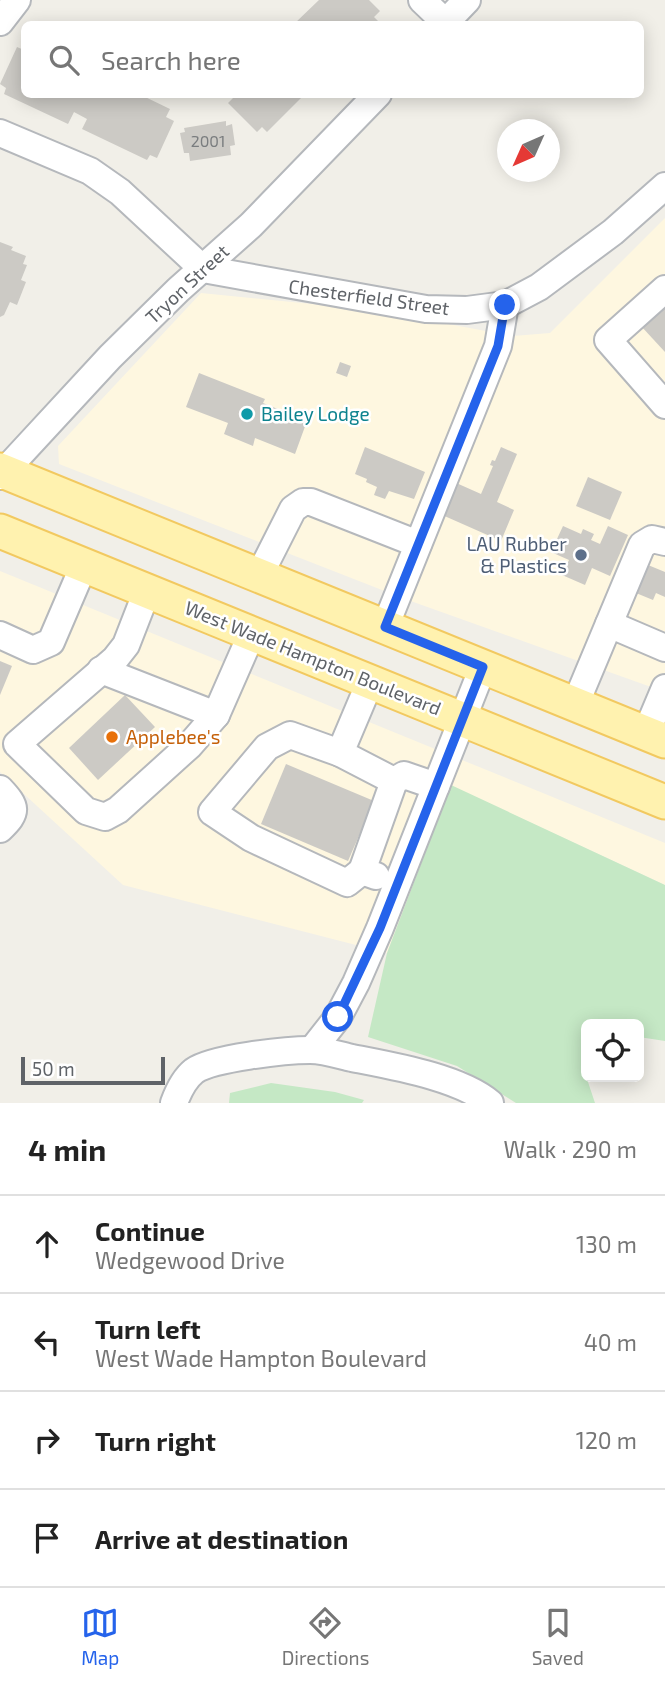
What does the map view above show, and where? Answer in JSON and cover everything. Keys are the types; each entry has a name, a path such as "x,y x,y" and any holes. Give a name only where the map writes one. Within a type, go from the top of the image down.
{"main road":[{"path":"1,473 655,737"},
{"name":"West Wade Hampton Boulevard","path":"0,531 665,802"}],"street":[{"path":"0,22 17,0"},
{"path":"422,0 442,21"},
{"path":"448,21 467,0"},
{"name":"Tryon Street","path":"1,473 110,357 178,290 261,216 374,98"},
{"path":"0,133 90,171 120,192 203,269"},
{"name":"Chesterfield Street","path":"203,269 426,309 467,310 505,305 539,287 613,232 665,186"},
{"path":"665,289 608,340 665,405"},
{"path":"385,627 498,346 505,305"},
{"path":"259,576 293,509 303,502 311,502 418,544"},
{"path":"575,705 642,545 652,539 665,542"},
{"path":"0,635 33,650 51,642 84,565"},
{"path":"147,591 125,645 115,659 8,752 86,811 105,817 118,810 190,745 216,715 253,633"},
{"path":"609,624 665,648"},
{"path":"312,1050 338,1017 350,994 483,667"},
{"path":"101,670 216,715"},
{"path":"340,753 370,682"},
{"path":"655,737 665,688"},
{"path":"394,782 340,753 290,735 267,747 212,812 251,838 347,883 362,871 394,782 404,775 436,786"},
{"path":"0,789 12,803 14,811 0,830"},
{"path":"362,871 397,884"},
{"path":"174,1103 180,1088 194,1071 213,1063 312,1050 397,1067 436,1078 490,1103"}],"shaded area":[{"path":"665,218 665,692 405,599 59,464 58,446 201,293 373,310 513,336 550,333"},
{"path":"0,571 665,843 665,885 451,786 387,953 123,885 0,772"}],"green space":[{"path":"451,785 665,885 665,1041 644,1038 644,1019 581,1019 581,1082 588,1082 595,1103 516,1103 457,1066 368,1037 387,953"},
{"path":"271,1083 335,1092 364,1100 362,1103 229,1103 230,1093"}],"building":[{"path":"319,0 369,0 380,11 374,17 378,21 297,21"},
{"path":"17,47 21,49 21,98 147,98 170,109 166,117 174,121 157,158 150,155 147,160 82,129 87,119 74,112 68,124 4,94 6,88 0,84"},
{"path":"233,98 301,98 267,132 262,127 257,132 228,103"},
{"path":"226,121 226,126 232,124 235,145 230,146 231,155 190,161 189,153 184,153 180,133 185,132 184,128"},
{"path":"0,242 26,256 23,264 27,265 21,280 26,282 17,305 10,302 4,315 0,317"},
{"path":"665,304 665,352 641,326"},
{"path":"340,362 351,366 347,377 336,373"},
{"name":"Bailey Lodge","path":"199,373 265,399 263,403 307,421 295,454 255,438 253,446 224,434 228,423 186,407"},
{"path":"365,447 425,472 414,499 389,491 385,499 374,495 377,487 355,474"},
{"path":"501,447 517,454 497,502 514,510 501,541 440,514 454,482 481,494 493,466 490,465 492,460 495,461"},
{"path":"588,477 622,492 610,520 576,506"},
{"path":"563,526 581,534 583,529 594,534 591,540 600,544 608,526 628,535 610,576 592,568 585,585 562,575 569,560 551,552"},
{"path":"648,565 665,572 665,597 656,593 653,600 636,593"},
{"path":"0,661 12,666 0,695"},
{"name":"Applebee's","path":"125,695 155,727 98,780 69,748"},
{"path":"286,764 374,801 348,861 261,824"}],"place":[{"name":"Bailey Lodge","path":"247,414"},
{"name":"LAU Rubber & Plastics","path":"581,555"},
{"name":"Applebee's","path":"112,737"}],"route":[{"path":"338,1017 380,928 483,667 385,627 498,346 505,305"}]}
